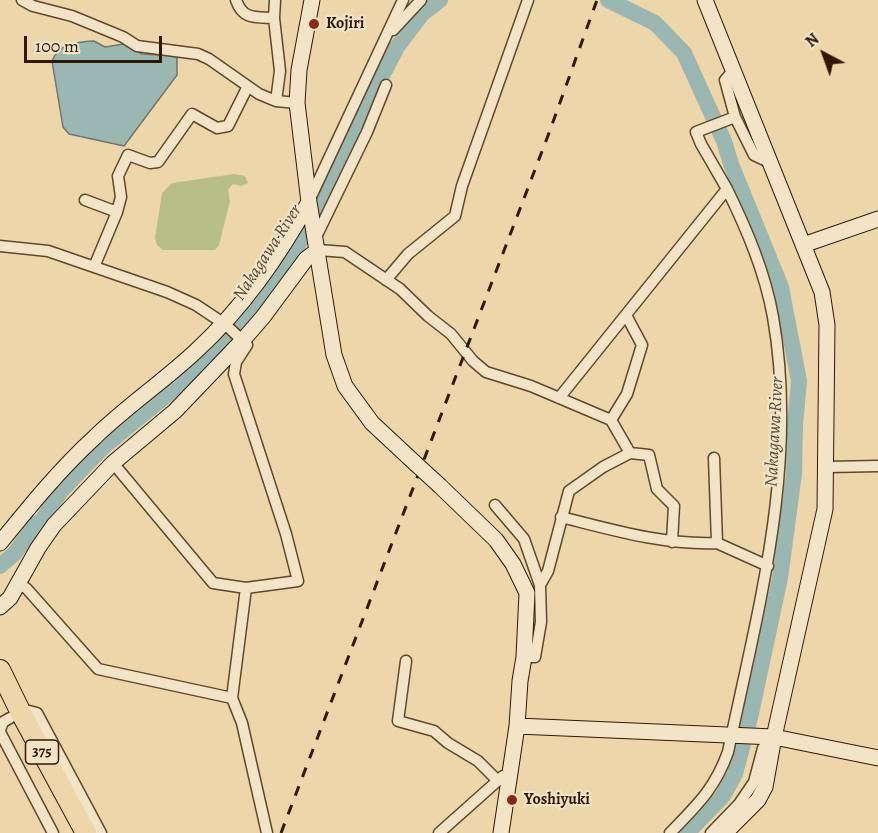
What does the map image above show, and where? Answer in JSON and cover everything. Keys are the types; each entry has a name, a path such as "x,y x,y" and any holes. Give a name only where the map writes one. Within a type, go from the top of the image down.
{"highway":[{"name":"375","path":"0,670 8,723 86,833"},
{"name":"375","path":"0,698 8,723 73,833"}],"street":[{"path":"21,0 33,6 72,16 137,46 198,54 209,59 247,88 276,101 297,103"},
{"path":"236,0 239,10 245,15 274,18"},
{"path":"275,0 274,18 280,71 276,101"},
{"path":"312,0 299,70 297,103 309,202 334,355 345,386 372,423 496,540 513,564 527,593 518,726 501,833"},
{"path":"0,543 62,470 96,436 225,325 245,300 284,246 309,202 403,0"},
{"path":"390,30 393,30 421,0"},
{"path":"386,280 408,254 455,216 462,186 528,0"},
{"path":"705,0 822,292 827,325 825,509 754,782 739,804 711,833"},
{"path":"733,71 725,80 732,117 754,155 771,163"},
{"path":"0,607 10,598 38,548 54,525 113,463 175,411 263,317 306,259 317,244 386,85"},
{"path":"94,267 117,212 121,197 118,176 128,155 150,163 158,162 192,114 217,128 228,126 247,88"},
{"path":"670,833 708,793 717,780 728,752 768,566 779,487 782,390 773,315 746,229 727,189 700,144 696,132 732,117"},
{"path":"559,398 727,189"},
{"path":"85,200 117,212"},
{"path":"803,245 878,219"},
{"path":"317,244 345,252 400,289 451,334 473,361 486,372 531,386 611,420 630,453"},
{"path":"0,246 48,251 167,292 196,305 241,338 246,345 236,362 234,374 286,534 298,581 246,588 213,583 113,463"},
{"path":"611,420 627,394 642,345 626,315"},
{"path":"540,585 548,571 569,491 603,467 630,453 649,455 657,489 674,506 672,542"},
{"path":"714,458 717,543"},
{"path":"827,466 878,466"},
{"path":"495,505 524,539 540,585 541,622 535,657 524,657"},
{"path":"561,517 630,535 672,542 717,543 768,566"},
{"path":"19,583 27,589 98,669 232,698"},
{"path":"246,588 232,698 242,723 267,833"},
{"path":"406,661 398,721 434,731 448,743 478,761 498,781"},
{"path":"53,833 8,723 29,711 37,713 101,833"},
{"path":"518,726 766,737 878,758"},
{"path":"725,833 758,800 765,787 766,737"},
{"path":"439,833 510,771"}],"green space":[{"path":"234,174 245,176 248,183 241,186 233,184 228,190 230,201 219,245 215,250 163,250 157,245 155,238 162,193 172,183"}],"water":[{"path":"94,41 105,47 124,44 142,54 177,56 177,75 124,146 69,134 63,127 52,61 59,50 64,47"}],"waterway":[{"name":"Nakagawa River","path":"0,566 14,554 37,523 41,522 61,491 102,448 208,361 249,319 280,276 324,200 373,93 397,47 422,14 440,0"},
{"name":"Nakagawa River","path":"608,0 655,23 684,53 724,141 731,164 781,287 799,381 794,474 780,578 750,718 735,774 723,796 687,833"}],"railway":[{"path":"281,833 549,133 597,0"}],"place":[{"name":"Kojiri","path":"314,24"},
{"name":"Yoshiyuki","path":"512,800"}]}
